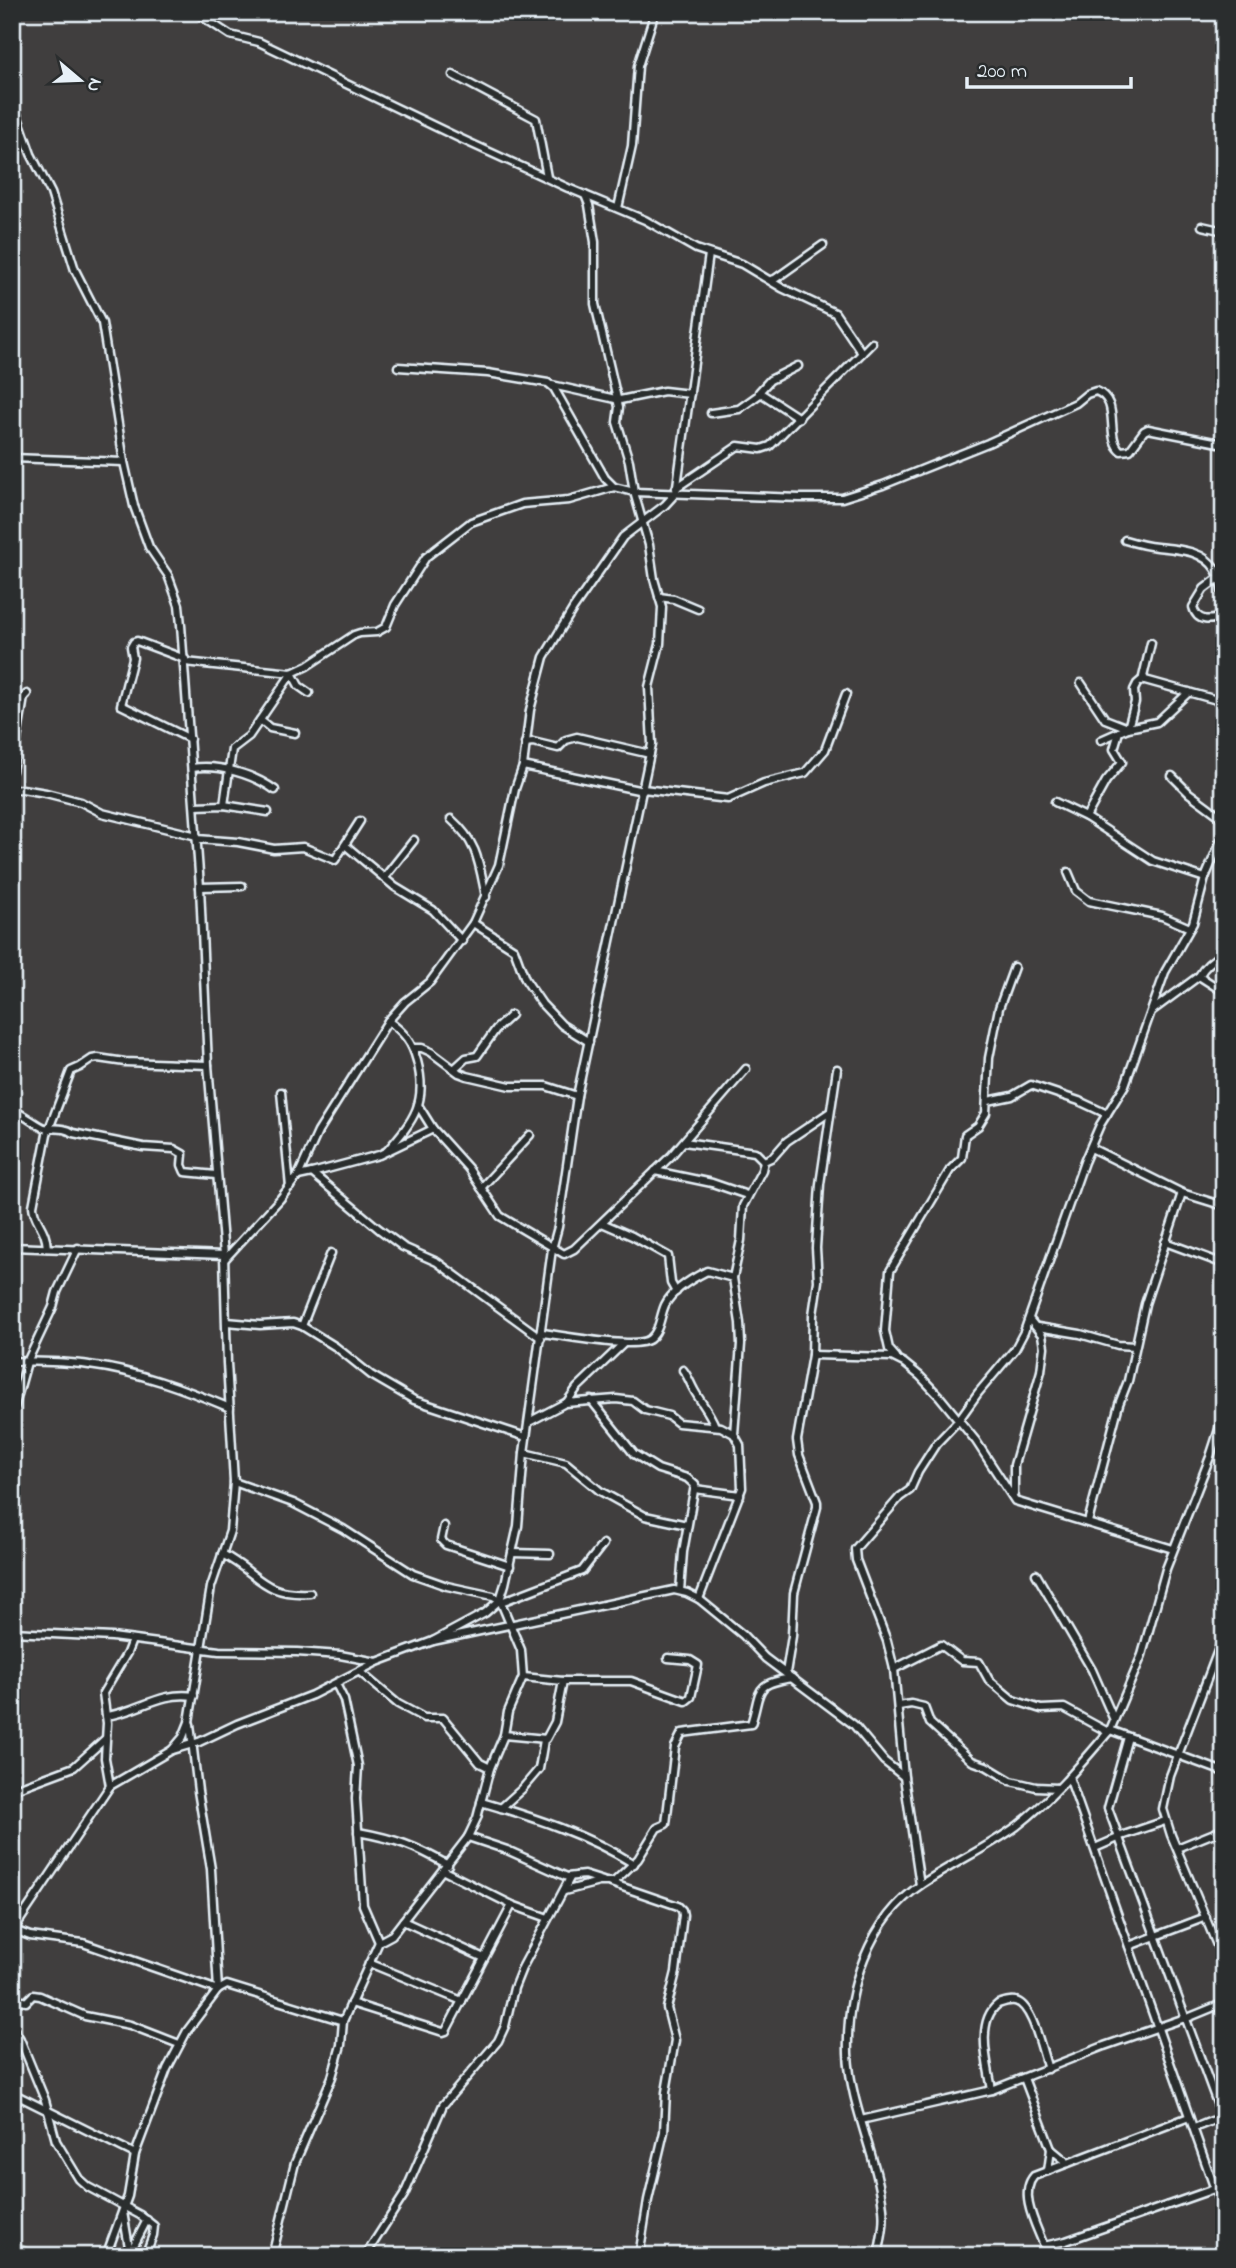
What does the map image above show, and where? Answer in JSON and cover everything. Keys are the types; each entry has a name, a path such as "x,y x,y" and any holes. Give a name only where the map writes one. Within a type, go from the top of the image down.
{"street":[{"path":"195,12 230,35 259,42 351,88 618,208 709,254 742,264 782,288 835,313 862,353"},
{"path":"618,208 632,146 638,66 655,12"},
{"path":"453,75 536,119 547,177"},
{"path":"12,100 31,154 51,193 75,270 102,323 124,462 134,506 149,547 168,576 179,605 185,661 200,887 208,1065 224,1258 234,1482 230,1531 211,1587 189,1722 183,1737 172,1750"},
{"path":"272,2256 295,2163 332,2077 341,2045 343,2021 379,1942 392,1935 468,1837 490,1768 504,1735 508,1712 523,1676 521,1650 500,1601 518,1526 524,1453 552,1249 558,1227 578,1096 650,754 652,731 649,687 660,644 662,618 649,545 617,422 618,407 595,304 595,242 585,195"},
{"path":"1202,226 1224,231"},
{"path":"771,280 822,245"},
{"path":"676,490 709,254"},
{"path":"224,1258 290,1187 298,1176 318,1132 388,1021 405,1002 430,982 473,923 499,865 515,789 523,766 530,709 544,657 623,537 665,505 676,490 738,446 766,448 872,343"},
{"path":"710,413 739,409 760,394 760,390 770,380 798,366"},
{"path":"398,367 488,373 624,400 670,391 690,394"},
{"path":"552,385 598,469 614,486 634,492 676,490 842,498 883,485 988,443 1076,403 1092,391 1100,392 1106,397 1112,410 1116,445 1121,451 1130,450 1148,429 1224,444"},
{"path":"760,394 799,418"},
{"path":"12,458 124,462"},
{"path":"224,805 232,749 249,736 292,673 354,635 377,632 386,627 395,605 426,557 471,522 522,504 569,500 614,486"},
{"path":"1125,540 1193,552 1213,565 1222,576 1224,601"},
{"path":"1222,576 1199,596 1193,611 1205,620 1224,616"},
{"path":"659,597 674,599 698,609"},
{"path":"190,739 121,705 133,658 131,647 134,642 185,661 292,673"},
{"path":"1128,728 1135,702 1134,690 1144,678 1144,664 1151,643"},
{"path":"292,673 299,686 309,692"},
{"path":"1144,678 1224,702"},
{"path":"1081,683 1105,719 1128,728"},
{"path":"1101,740 1128,728 1157,722 1189,692"},
{"path":"12,771 24,697 27,694"},
{"path":"523,766 643,790 728,799 764,783 805,774 825,750 846,694"},
{"path":"260,720 270,728 295,733"},
{"path":"1086,817 1106,781 1122,762 1114,749 1119,732"},
{"path":"525,743 533,742 558,748 571,738 578,737 650,754"},
{"path":"192,768 205,766 229,771 247,776 275,790"},
{"path":"1172,776 1189,793 1224,819"},
{"path":"12,790 46,793 81,802 102,813 197,837 274,849 303,847 331,860 338,857 360,821"},
{"path":"1055,803 1086,817 1153,861 1205,878"},
{"path":"195,806 224,805 268,812"},
{"path":"451,819 470,838 475,848 486,897"},
{"path":"920,1885 904,1777 894,1669 854,1553 884,1514 910,1490 936,1444 958,1421 1015,1349 1030,1320 1058,1234 1091,1148 1107,1114 1122,1092 1165,972 1190,928 1205,878 1224,833"},
{"path":"384,878 414,840"},
{"path":"345,845 384,878 433,910 462,941"},
{"path":"1068,872 1076,891 1089,901 1162,916 1190,928"},
{"path":"200,887 242,886"},
{"path":"473,923 514,949 525,979 542,1004 562,1025 589,1042"},
{"path":"1151,1011 1199,976 1203,968 1224,953"},
{"path":"1014,967 999,1008 989,1058 988,1101 983,1120 965,1135 962,1158 950,1170 890,1270 885,1331 889,1349 940,1397 976,1441 1015,1501 1173,1549"},
{"path":"1199,976 1224,992"},
{"path":"455,1068 466,1058 477,1056 496,1029 512,1016"},
{"path":"387,1151 418,1105 422,1079 407,1036 388,1021"},
{"path":"413,1048 427,1049 467,1076 505,1086 540,1085 578,1096"},
{"path":"47,1248 45,1233 34,1214 33,1206 50,1128 71,1071 92,1059 208,1065"},
{"path":"418,1105 433,1129 468,1168 500,1216 564,1254 602,1223 684,1142 746,1069"},
{"path":"789,1675 794,1593 817,1507 799,1455 797,1440 812,1354 813,1315 818,1281 817,1227 837,1069"},
{"path":"988,1101 1012,1096 1031,1085 1079,1101 1107,1114"},
{"path":"281,1092 290,1187"},
{"path":"12,1110 23,1113 44,1128 64,1128 73,1133 143,1147 178,1150 183,1154 182,1165 185,1172 216,1175"},
{"path":"764,1161 773,1157 787,1141 830,1112"},
{"path":"298,1176 359,1162 433,1129"},
{"path":"481,1188 530,1135"},
{"path":"684,1142 755,1152 763,1157 764,1161 741,1212 741,1240 733,1278 741,1344 734,1434 740,1444 743,1485 699,1599"},
{"path":"1091,1148 1182,1193 1224,1206"},
{"path":"655,1171 712,1183 747,1195"},
{"path":"312,1173 335,1195 395,1241 437,1262 541,1335 624,1343 649,1340 659,1325 666,1303 676,1292 707,1271 733,1278"},
{"path":"1088,1522 1144,1304 1182,1193"},
{"path":"602,1223 667,1256 671,1283 676,1292"},
{"path":"1165,1242 1224,1264"},
{"path":"12,1247 78,1248 224,1258"},
{"path":"12,1416 27,1362 78,1248"},
{"path":"302,1325 331,1253"},
{"path":"1015,1501 1012,1489 1014,1465 1041,1371 1044,1347 1038,1327 1030,1320"},
{"path":"227,1322 302,1325 336,1347 371,1375 414,1400 526,1437"},
{"path":"1038,1327 1080,1334 1118,1345 1135,1346"},
{"path":"565,1403 624,1343"},
{"path":"812,1354 898,1360"},
{"path":"12,1361 87,1364 133,1374 230,1408"},
{"path":"683,1370 709,1411 715,1426"},
{"path":"590,1400 634,1454 658,1469 687,1478 695,1485 687,1525 680,1591"},
{"path":"529,1422 565,1403 629,1400 649,1412 669,1416 678,1423 715,1426 734,1434"},
{"path":"878,2256 883,2234 883,2209 848,2055 848,2031 855,1985 870,1943 894,1910 920,1885 1011,1830 1069,1777 1109,1731 1142,1655 1173,1549 1224,1415"},
{"path":"524,1453 566,1463 600,1491 640,1514 687,1525"},
{"path":"234,1482 293,1503 343,1529 413,1574 500,1601"},
{"path":"695,1489 740,1495"},
{"path":"444,1526 441,1540 446,1545 510,1566"},
{"path":"218,1990 83,1943 13,1931 110,1786 172,1750 336,1684 377,1662 433,1641 485,1613 500,1601 582,1571 603,1544"},
{"path":"512,1553 550,1554"},
{"path":"222,1554 271,1588 284,1593 310,1593"},
{"path":"1036,1574 1092,1670 1114,1720"},
{"path":"433,1641 680,1591 699,1599 743,1635 765,1658 854,1725 884,1761 904,1777"},
{"path":"12,1632 91,1635 202,1650 354,1656 377,1662"},
{"path":"1223,1958 1166,1821 1164,1798 1224,1635"},
{"path":"110,1786 103,1703 105,1688 132,1640"},
{"path":"894,1669 934,1647 943,1646 962,1661 979,1662 989,1680 1013,1700 1041,1709 1064,1708 1109,1731 1224,1772"},
{"path":"523,1676 564,1681 631,1681 685,1701 691,1697 698,1665 690,1660 668,1658"},
{"path":"360,1672 398,1704 424,1718 443,1718 480,1763 490,1768"},
{"path":"564,1891 607,1882 634,1864 655,1830 667,1822 675,1747 679,1736 685,1731 751,1724 757,1697 764,1686 789,1675"},
{"path":"501,1808 540,1769 544,1740 555,1722 564,1681"},
{"path":"336,1684 344,1700 358,1766 358,1832 363,1905 379,1942"},
{"path":"106,1716 127,1713 166,1696 194,1696"},
{"path":"899,1706 911,1704 923,1707 930,1723 971,1761 986,1766 1011,1781 1036,1787 1058,1788"},
{"path":"189,1722 211,1869 218,1990"},
{"path":"504,1735 544,1740"},
{"path":"1128,1737 1108,1808 1223,2118 1194,2128"},
{"path":"12,1790 74,1767 105,1739"},
{"path":"1069,1777 1224,2216"},
{"path":"481,1802 561,1828 607,1847 634,1864"},
{"path":"1095,1848 1166,1821"},
{"path":"1177,1848 1224,1829"},
{"path":"358,1832 390,1837 428,1853 446,1868 512,1905 548,1918"},
{"path":"468,1837 507,1850 570,1878 584,1875 678,1906 682,1910 676,1972 667,2008 675,2040 666,2092 664,2133 648,2200 639,2256"},
{"path":"365,2256 404,2195 443,2105 498,2041 522,1968 570,1878"},
{"path":"351,2003 443,2032 463,2001 512,1905"},
{"path":"1129,1946 1206,1917"},
{"path":"403,1922 484,1958"},
{"path":"369,1963 463,2001"},
{"path":"106,2256 123,2208 135,2154 152,2106 179,2044 218,1990 227,1985 244,1989 343,2021"},
{"path":"12,1998 26,2002 32,1996 40,1996 85,2016 130,2025 179,2044"},
{"path":"992,2090 985,2038 988,2017 999,2004 1015,2001 1023,2004 1034,2025 1048,2069"},
{"path":"861,2120 992,2090 1224,2003"},
{"path":"12,2026 20,2039 48,2111 56,2141 79,2179 154,2226 145,2256"},
{"path":"1024,2078 1051,2149 1048,2171"},
{"path":"12,2093 135,2154"},
{"path":"1045,2256 1027,2191 1034,2176 1189,2117"},
{"path":"1051,2149 1068,2163"},
{"path":"1044,2246 1224,2189"},
{"path":"123,2208 129,2254"},
{"path":"129,2254 147,2220"}],"green space":[{"path":"12,2241 44,2256 12,2256"}]}
